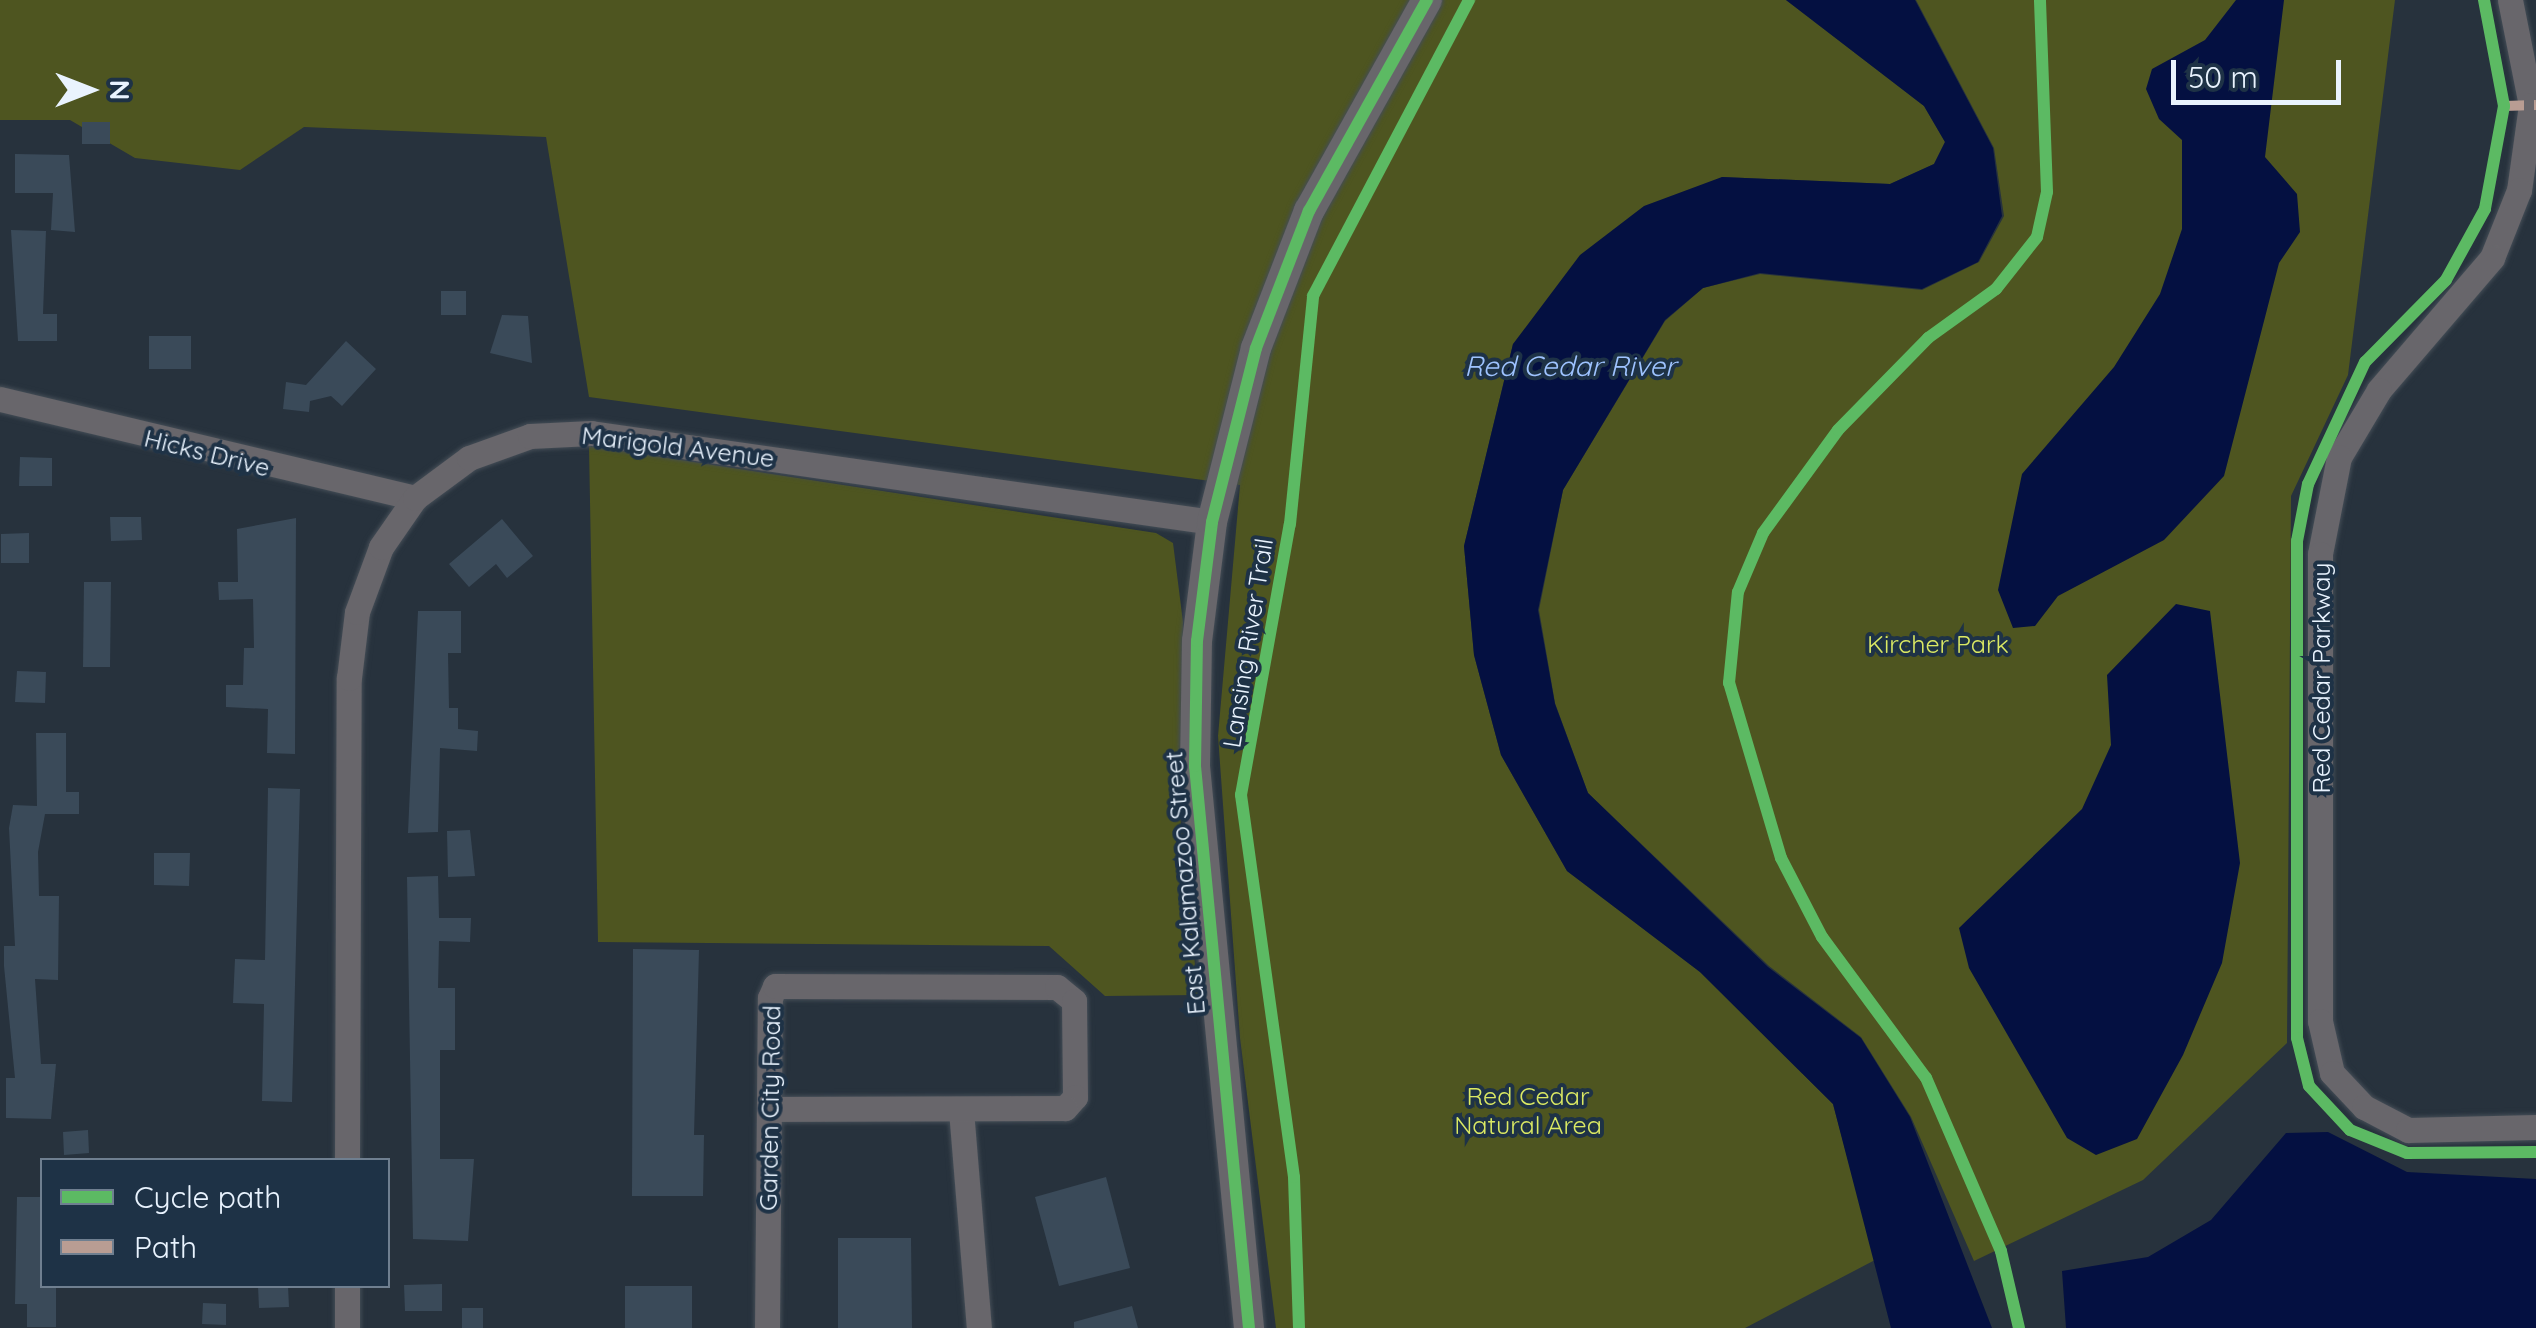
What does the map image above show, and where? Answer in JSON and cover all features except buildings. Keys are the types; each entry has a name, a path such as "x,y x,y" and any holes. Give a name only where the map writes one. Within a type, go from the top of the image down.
{"street":[{"name":"East Kalamazoo Street","path":"1249,1328 1196,766 1196,642 1212,522 1256,348 1309,211 1427,0"},
{"name":"Red Cedar Parkway","path":"2510,0 2531,105 2519,190 2492,258 2379,390 2339,457 2320,554 2320,1021 2332,1073 2364,1107 2408,1130 2536,1127"},
{"name":"Hicks Drive","path":"0,399 415,498"},
{"name":"Marigold Avenue","path":"347,1158 349,678 363,596 380,547 415,498 470,458 530,436 591,432 1212,522"},
{"name":"Garden City Road","path":"767,1328 774,986 1057,986 1074,1000 1071,1106 962,1110"},
{"path":"770,1109 962,1110 979,1328"},
{"path":"347,1288 347,1328"}],"green space":[{"name":"Red Cedar Natural Area","path":"0,0 1786,0 1924,106 1945,142 1934,164 1890,184 1722,177 1513,344 1464,546 1474,655 1501,755 1567,871 1700,972 1833,1104 1875,1260 1745,1328 1276,1328 1240,1038 1218,736 1240,485 589,397 546,137 304,127 240,170 135,158 70,120 0,120"},
{"name":"Kircher Park","path":"1916,0 2395,0 2348,375 2291,496 2287,1043 2143,1180 1974,1261 1911,1117 1861,1037 1769,966 1588,793 1555,703 1539,610 1563,490 1665,321 1703,288 1760,274 1922,290 1979,262 2004,216 1994,148"},
{"path":"589,446 1156,533 1173,543 1183,622 1180,815 1198,995 1105,996 1049,946 598,942"}],"water":[{"name":"Red Cedar River","path":"1786,0 1915,0 1993,148 2002,216 1978,262 1922,289 1760,273 1703,288 1665,320 1563,490 1538,610 1555,704 1588,793 1768,967 1861,1038 1910,1117 1992,1328 1891,1328 1833,1104 1700,972 1567,871 1501,755 1474,655 1464,546 1513,344 1580,255 1644,206 1722,177 1890,184 1934,164 1945,142 1924,106"},
{"path":"2236,0 2284,0 2265,157 2297,194 2300,232 2279,263 2224,476 2164,540 2058,596 2035,626 2013,628 1998,590 2022,474 2114,367 2160,294 2182,229 2182,140 2159,119 2146,89 2152,69 2205,40"},
{"path":"2176,604 2210,611 2240,863 2222,963 2183,1055 2137,1139 2096,1155 2067,1138 1969,968 1959,928 2082,809 2111,745 2107,675"},
{"path":"2328,1132 2407,1172 2536,1179 2536,1328 2066,1328 2062,1271 2148,1257 2211,1220 2286,1133"}],"marked path":[{"path":"2504,106 2536,105"}],"cycle path":[{"path":"1249,1328 1195,766 1197,641 1212,522 1256,348 1309,211 1427,0"},
{"name":"Lansing River Trail","path":"1299,1328 1294,1177 1241,795 1290,524 1313,296 1469,0"},
{"path":"2019,1328 2001,1251 1926,1078 1822,937 1781,858 1729,683 1738,592 1763,533 1838,430 1928,338 1996,289 2037,237 2047,192 2040,0"},
{"path":"2484,0 2504,106 2485,209 2446,280 2365,362 2308,484 2297,541 2297,1038 2309,1086 2350,1130 2407,1153 2536,1152"}]}
